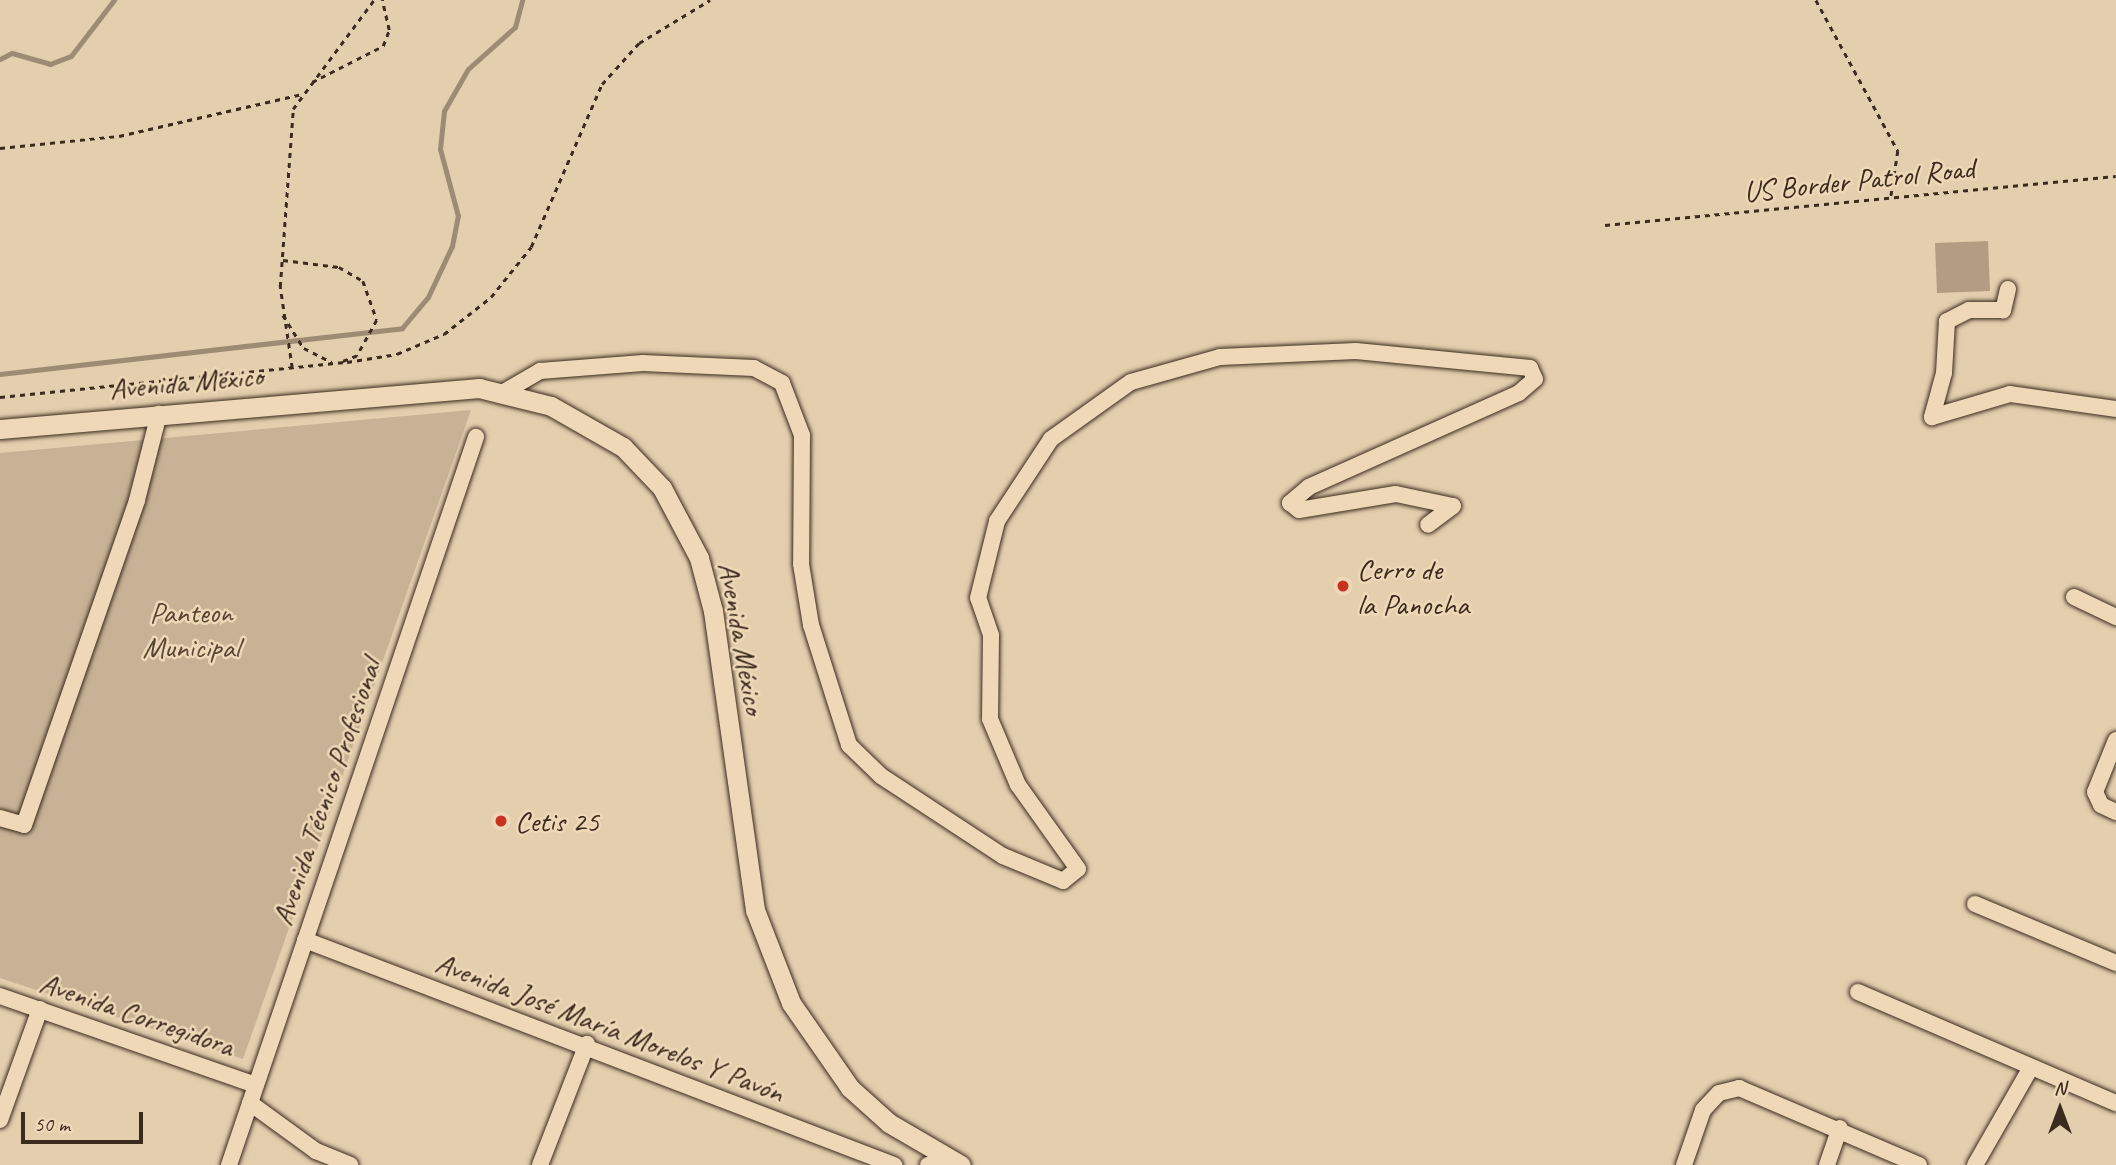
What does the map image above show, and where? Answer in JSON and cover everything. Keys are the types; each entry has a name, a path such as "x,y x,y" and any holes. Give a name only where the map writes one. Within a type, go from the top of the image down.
{"main road":[{"name":"Avenida México","path":"0,429 445,388 504,392 574,416 623,447 680,516 713,611 747,862 771,956 818,1048 850,1088 889,1123 956,1163"}],"street":[{"path":"2008,289 2003,310 1969,310 1947,321 1944,373 1931,417 2010,394 2116,409"},
{"path":"504,392 540,371 643,363 754,368 782,383 802,435 802,564 811,625 849,745 881,776 1003,856 1063,881 1079,869 1018,785 990,719 990,635 978,598 996,522 1051,439 1130,382 1220,358 1356,351 1530,368 1535,379 1519,393 1309,487 1290,503 1299,510 1396,494 1453,506 1428,525"},
{"path":"0,818 24,825 137,500 159,414"},
{"name":"Avenida Técnico Profesional","path":"229,1165 476,437"},
{"path":"2074,597 2116,617"},
{"path":"2116,740 2095,792 2101,805 2116,812"},
{"path":"1976,904 2116,963"},
{"name":"Avenida José María Morelos Y Pavón","path":"305,940 587,1044 845,1158 894,1165"},
{"path":"1858,992 2030,1069 2116,1103"},
{"name":"Avenida Corregidora","path":"0,996 256,1084"},
{"path":"0,1120 40,1009"},
{"path":"540,1165 587,1044"},
{"path":"1975,1165 2030,1069"},
{"path":"1684,1165 1703,1110 1729,1088 1840,1128 1919,1165"},
{"path":"250,1103 316,1151 350,1165"},
{"path":"1827,1165 1840,1128"},
{"path":"928,1165 956,1163"}],"path":[{"path":"292,368 282,313 289,136 309,83 374,0"},
{"path":"309,83 383,46 389,30 383,0"},
{"path":"0,397 337,363 397,354 432,339 491,297 531,247 602,84 639,43 710,0"},
{"path":"1816,0 1898,151 1891,197"},
{"path":"0,148 119,135 303,94"},
{"name":"US Border Patrol Road","path":"1605,225 2116,176"},
{"path":"282,313 304,348 337,363 357,356 370,340 376,304 363,281 339,267 283,260"}],"green space":[{"name":"Panteon Municipal","path":"471,410 243,1059 0,978 0,453"}],"building":[{"path":"1988,241 1990,291 1937,293 1935,243"}],"waterway":[{"path":"0,59 12,53 50,64 71,56 114,0"},
{"path":"0,374 402,328 428,297 452,246 458,216 440,149 444,111 468,69 515,27 522,0"}],"place":[{"name":"Cerro de la Panocha","path":"1343,586"},
{"name":"Cetis 25","path":"501,821"}]}
